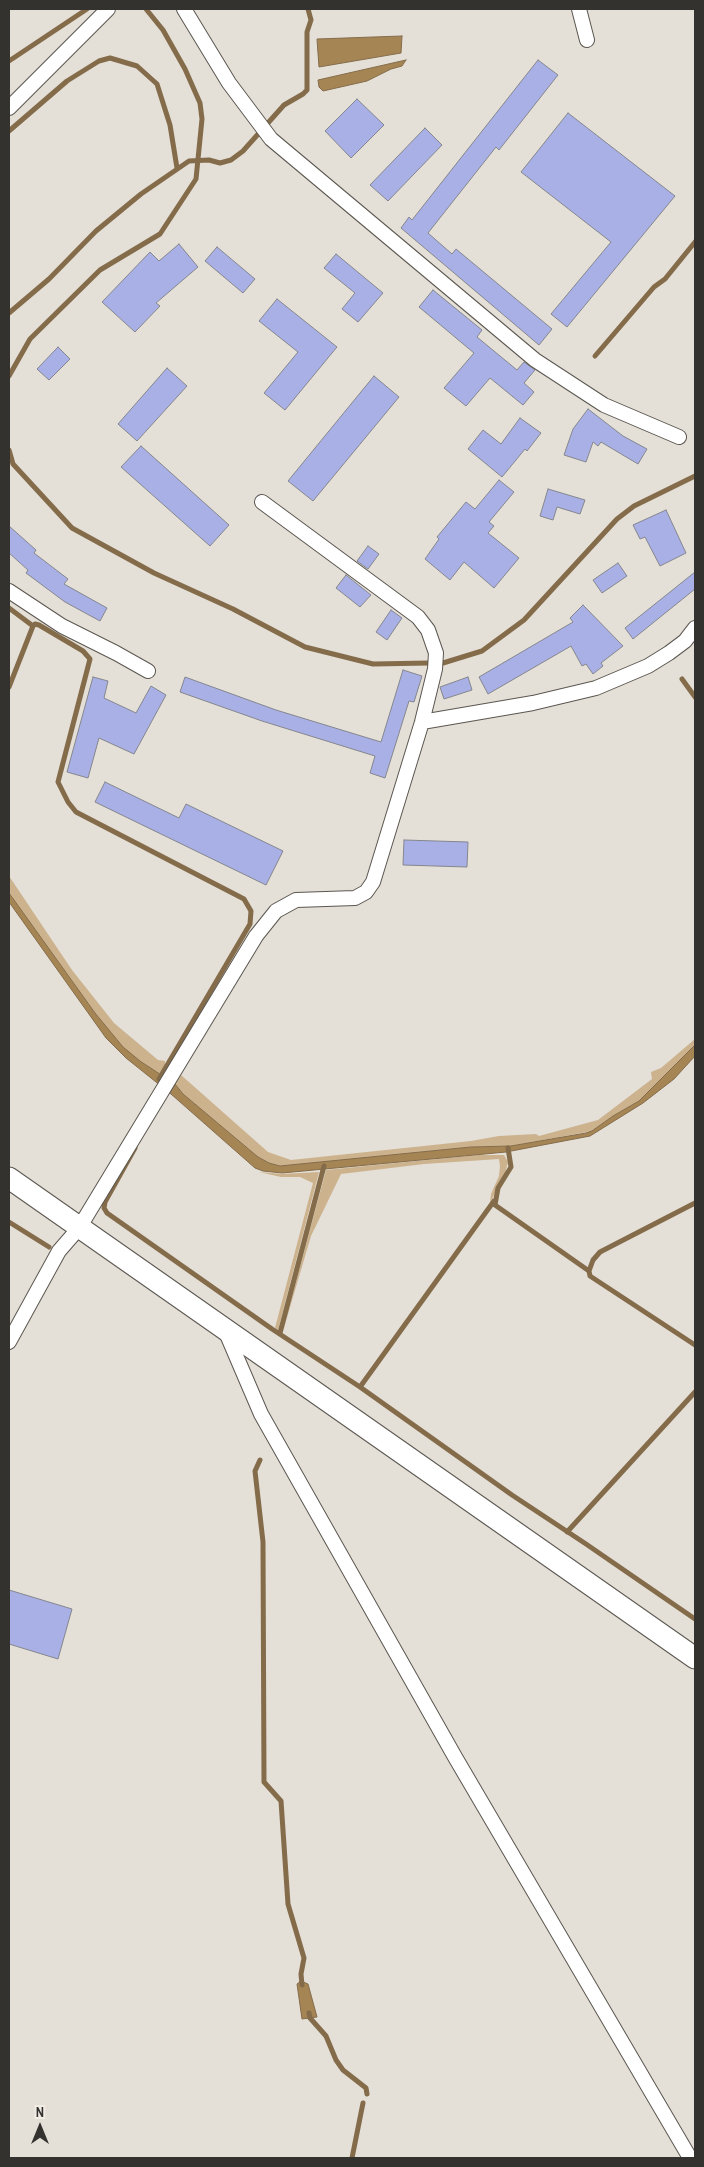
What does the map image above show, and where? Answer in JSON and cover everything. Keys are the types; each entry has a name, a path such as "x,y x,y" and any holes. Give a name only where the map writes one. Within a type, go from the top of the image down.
{"main road":[{"path":"9,1178 695,1658"}],"street":[{"path":"9,108 108,9"},
{"path":"184,9 229,83 271,139 535,360 604,405 679,437"},
{"path":"579,9 588,40"},
{"path":"9,1342 60,1251 79,1228 256,936 276,911 296,900 355,898 366,892 372,882 422,722 435,669 436,653 428,630 423,623 418,617 262,502"},
{"path":"9,591 62,626 116,652 148,671"},
{"path":"422,722 533,703 596,688 648,666 670,653 695,628"},
{"path":"225,1330 261,1414 455,1756 690,2158"}],"shaded area":[{"path":"402,36 401,53 319,67 317,39"},
{"path":"406,60 402,66 391,69 367,81 323,91 319,87 318,80"},
{"path":"9,876 72,970 114,1023 158,1060 165,1061 165,1067 160,1074 127,1052 95,1013 9,893"},
{"path":"9,893 95,1013 123,1047 140,1061 175,1084 183,1094 258,1157 280,1166 471,1147 511,1146 586,1133 639,1101 695,1045 695,1056 674,1079 643,1103 590,1136 506,1152 282,1173 263,1171 255,1168 171,1094 126,1058 106,1038 9,902"},
{"path":"695,1039 695,1045 655,1087 639,1101 592,1131 511,1146 471,1147 294,1166 281,1166 269,1163 258,1157 183,1094 175,1084 181,1075 268,1152 291,1160 471,1141 499,1136 536,1134 539,1136 598,1120 652,1079 651,1072 661,1068"},
{"path":"478,1155 504,1155 508,1162 505,1173 490,1203 491,1194 499,1176 499,1159 424,1164 341,1174 311,1236 283,1331 326,1170"},
{"path":"259,1172 282,1174 319,1172 278,1330 275,1328 313,1183 300,1177 281,1177"},
{"path":"301,1981 308,1984 317,2017 302,2019 297,1984"}],"building":[{"path":"538,60 558,75 499,150 496,147 428,233 452,254 456,249 552,329 539,345 401,228 409,217 412,220"},
{"path":"357,99 384,125 351,158 325,131"},
{"path":"568,113 675,196 567,327 551,314 611,242 521,172"},
{"path":"425,128 442,145 388,201 370,185"},
{"path":"179,244 198,267 156,303 160,306 135,332 102,302 150,252 159,261"},
{"path":"217,247 255,279 243,293 205,261"},
{"path":"336,254 383,293 358,322 342,309 355,293 324,268"},
{"path":"433,290 482,330 477,337 517,370 524,362 535,370 524,383 534,392 523,405 490,378 466,406 444,388 474,353 419,307"},
{"path":"277,299 337,347 285,410 264,393 298,352 259,321"},
{"path":"58,347 70,359 49,380 37,369"},
{"path":"167,368 187,386 137,441 118,424"},
{"path":"374,376 399,397 313,501 288,481"},
{"path":"588,409 623,436 647,449 638,464 601,442 598,446 593,442 586,462 564,455 573,429"},
{"path":"520,418 541,433 502,477 468,449 483,430 501,444"},
{"path":"141,446 229,525 210,546 121,467"},
{"path":"499,480 514,492 489,522 494,526 488,533 519,558 494,588 464,562 450,580 425,559 439,539 437,537 466,502 475,509"},
{"path":"548,489 585,500 580,514 557,507 553,520 540,516"},
{"path":"666,510 686,553 660,566 645,537 640,539 633,525"},
{"path":"9,526 36,550 34,553 68,579 64,584 107,608 100,621 65,602 26,573 28,570 9,553"},
{"path":"368,546 379,554 368,569 357,561"},
{"path":"618,563 627,576 602,593 593,580"},
{"path":"695,572 695,589 633,639 625,628"},
{"path":"346,575 371,595 360,607 336,588"},
{"path":"583,605 623,646 601,663 603,666 593,674 586,664 582,666 571,646 488,694 479,677 573,622 570,618"},
{"path":"391,610 402,618 387,640 376,632"},
{"path":"403,670 422,676 414,702 409,701 385,778 370,773 375,756 262,721 180,692 185,677 276,710 381,742"},
{"path":"93,677 108,681 104,698 136,713 151,686 166,695 134,754 99,738 88,778 67,772"},
{"path":"468,677 472,690 444,699 440,687"},
{"path":"105,782 179,818 186,804 283,851 266,885 95,802"},
{"path":"404,840 468,842 467,867 403,865"},
{"path":"9,1590 72,1609 58,1659 9,1644"}],"waterway":[{"path":"9,61 87,9"},
{"path":"9,376 30,339 100,270 160,234 196,179 202,119 200,103 185,69 163,30 146,9"},
{"path":"9,313 49,279 96,231 141,194 189,161 209,160 220,163 231,160 243,151 284,105 307,90 307,32 311,20 308,9"},
{"path":"9,131 67,81 99,61 110,58 137,66 157,84 170,125 177,168"},
{"path":"595,356 654,287 665,279 695,242"},
{"path":"9,450 13,464 72,528 154,573 233,609 305,647 373,664 429,663"},
{"path":"443,663 482,651 524,620 617,519 634,506 695,476"},
{"path":"9,608 33,626 35,624 39,625 83,651 90,659 58,782 68,802 76,812 244,899 251,911 250,924 159,1079"},
{"path":"9,687 33,626"},
{"path":"682,679 695,697"},
{"path":"135,1148 105,1202 104,1208 107,1213 272,1329 360,1387 512,1495 695,1619"},
{"path":"508,1148 511,1167 498,1188 495,1205 589,1271 590,1276 695,1345"},
{"path":"280,1333 324,1166"},
{"path":"360,1387 494,1201"},
{"path":"589,1271 593,1260 600,1252 695,1203"},
{"path":"9,1222 49,1247"},
{"path":"567,1532 695,1392"},
{"path":"260,1460 255,1471 263,1542 264,1782 281,1801 288,1904 304,1958 301,1974 302,1985"},
{"path":"309,2013 310,2018 326,2036 336,2060 343,2070 366,2088 367,2094"},
{"path":"352,2158 363,2103"}]}
